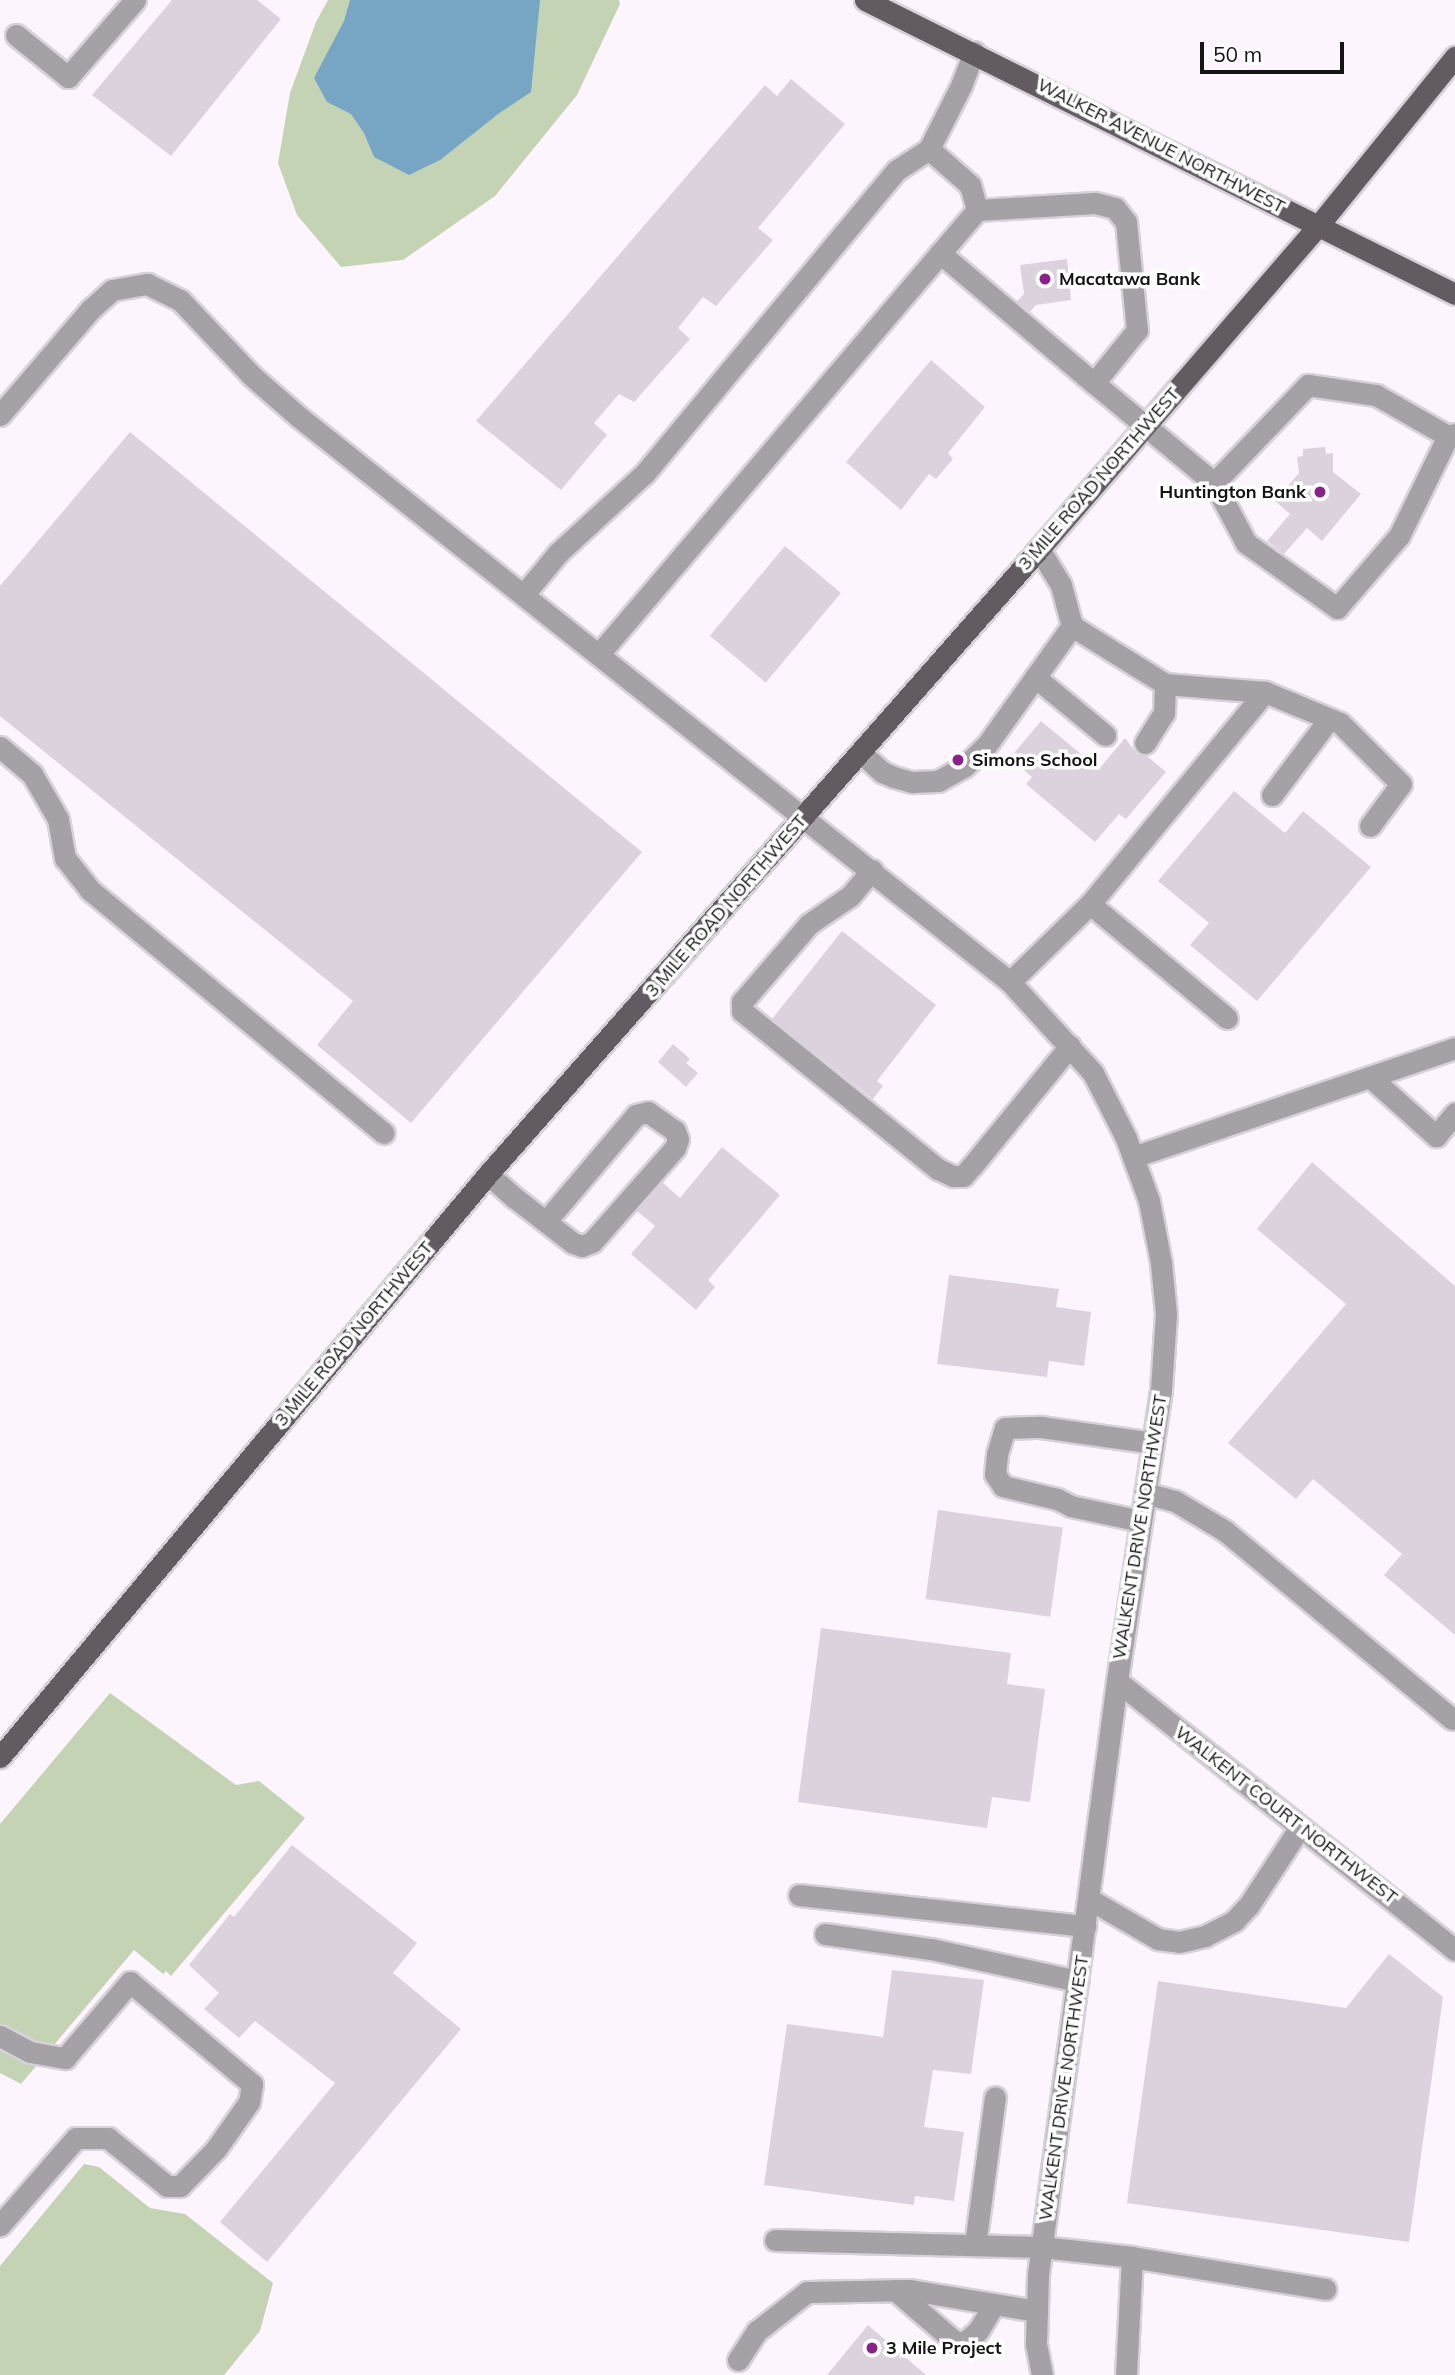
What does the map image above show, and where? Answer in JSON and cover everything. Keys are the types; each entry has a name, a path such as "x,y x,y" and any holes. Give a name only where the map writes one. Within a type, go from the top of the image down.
{"main road":[{"name":"WALKER AVENUE NORTHWEST","path":"865,0 1455,294"},
{"name":"3 MILE ROAD NORTHWEST","path":"0,1757 488,1174 1039,550 1318,226 1455,57"}],"street":[{"path":"16,35 68,77 135,0"},
{"path":"524,594 558,553 645,473 897,170 929,149 962,84 974,52"},
{"path":"929,149 970,185 977,210"},
{"path":"599,653 977,210 1095,203 1115,208 1126,222 1137,330 1094,383"},
{"path":"940,253 1213,483 1246,543 1337,608 1399,536 1451,435 1376,395 1308,385 1213,483"},
{"name":"WALKENT DRIVE NORTHWEST","path":"0,415 91,309 112,290 147,284 180,300 252,376 299,416 805,816 1010,982 1093,1073 1133,1157 1149,1200 1161,1263 1166,1314 1161,1390 1117,1681 1042,2247 1036,2344 1042,2375"},
{"path":"1039,550 1061,585 1072,626 1165,684 1265,692 1340,723 1401,784 1370,826"},
{"path":"860,752 882,772 912,782 938,781 965,766 986,746 1072,626"},
{"path":"1035,677 1105,736"},
{"path":"1145,743 1164,713 1165,684"},
{"path":"1010,982 1090,904 1265,692"},
{"path":"1272,794 1329,719"},
{"path":"0,747 32,774 58,819 65,858 90,890 384,1133"},
{"path":"872,870 850,896 809,924 743,1002 742,1011 938,1169 953,1176 963,1176 1070,1046"},
{"path":"1090,904 1227,1018"},
{"path":"1133,1157 1455,1048"},
{"path":"1370,1077 1436,1136 1455,1113"},
{"path":"488,1174 573,1243 582,1246 592,1242 675,1148 678,1139 674,1131 648,1112 636,1115 546,1221"},
{"path":"1141,1521 1071,1506 1057,1499 1003,1486 995,1474 997,1454 1004,1428 1041,1427 1153,1443"},
{"path":"1146,1493 1175,1501 1225,1531 1452,1719"},
{"name":"WALKENT COURT NORTHWEST","path":"1117,1681 1455,1950"},
{"path":"1089,1899 1158,1939 1179,1942 1205,1936 1234,1921 1249,1905 1300,1826"},
{"path":"799,1895 1085,1926"},
{"path":"825,1934 931,1949 1078,1982"},
{"path":"0,2036 30,2052 65,2058 130,1982 252,2084 249,2102 216,2149 180,2186 167,2186 108,2137 76,2138 0,2225"},
{"path":"975,2245 995,2097"},
{"path":"775,2240 1042,2247 1132,2257 1325,2289"},
{"path":"1126,2375 1132,2257"},
{"path":"738,2360 757,2331 807,2292 895,2290 1037,2311"},
{"path":"895,2290 954,2341 964,2343 978,2331 994,2304"}],"green space":[{"path":"328,0 619,0 620,4 577,95 495,196 403,260 341,267 297,215 278,163 290,93 316,22"},
{"path":"110,1693 236,1785 259,1781 305,1818 171,1976 166,1971 163,1974 134,1950 21,2084 0,2073 0,1824"},
{"path":"84,2164 99,2167 150,2208 185,2214 273,2283 260,2331 224,2375 0,2375 0,2266"}],"water":[{"path":"350,0 540,0 531,92 498,114 440,160 409,175 374,157 364,133 351,114 327,102 314,78 344,21"}],"building":[{"path":"172,0 257,0 281,19 171,156 92,95"},
{"path":"791,79 845,124 758,228 773,240 716,306 703,297 678,328 690,339 634,402 619,394 594,423 607,435 561,490 476,421 765,85 777,96"},
{"name":"Macatawa Bank","path":"1067,259 1071,300 1036,305 1030,312 1017,301 1024,294 1020,265"},
{"path":"931,360 985,407 948,453 953,459 936,479 929,474 901,510 846,462"},
{"path":"130,432 642,852 411,1123 317,1045 353,1001 0,716 0,586"},
{"name":"Huntington Bank","path":"1325,447 1326,454 1333,453 1333,472 1361,494 1322,541 1307,528 1284,554 1267,541 1290,514 1275,501 1299,473 1297,457 1303,456 1303,449"},
{"path":"785,546 841,593 766,683 710,636"},
{"path":"1041,721 1099,769 1125,738 1137,754 1147,756 1166,772 1126,819 1119,814 1095,842 1026,784 1032,777 1010,758"},
{"path":"1234,791 1285,833 1303,811 1371,867 1257,1001 1190,945 1209,923 1158,881"},
{"path":"842,931 936,1005 877,1081 883,1086 873,1099 772,1019"},
{"path":"673,1044 690,1059 686,1063 698,1073 686,1087 658,1062"},
{"path":"722,1147 780,1195 708,1280 715,1287 696,1310 631,1254 655,1226 637,1211 662,1182 680,1198"},
{"path":"1312,1162 1455,1286 1455,1635 1384,1575 1402,1554 1313,1479 1296,1499 1228,1443 1346,1304 1257,1229"},
{"path":"949,1275 1059,1289 1056,1307 1091,1312 1084,1366 1049,1361 1047,1377 937,1364"},
{"path":"938,1510 1063,1528 1050,1617 925,1599"},
{"path":"821,1628 1011,1653 1007,1684 1045,1689 1030,1802 992,1797 987,1828 798,1802"},
{"path":"292,1845 417,1943 393,1973 461,2029 267,2262 220,2222 335,2083 255,2021 239,2038 204,2009 219,1993 189,1965 230,1914 234,1917"},
{"path":"1389,1954 1443,1997 1409,2242 1127,2203 1158,1981 1346,2008"},
{"path":"892,1970 984,1980 971,2074 933,2070 924,2127 964,2132 954,2201 915,2196 914,2205 764,2185 787,2024 883,2037"},
{"name":"3 Mile Project","path":"868,2325 926,2375 827,2375"}],"place":[{"name":"Macatawa Bank","path":"1045,279"},
{"name":"Huntington Bank","path":"1320,492"},
{"name":"Simons School","path":"958,760"},
{"name":"3 Mile Project","path":"872,2348"}]}
